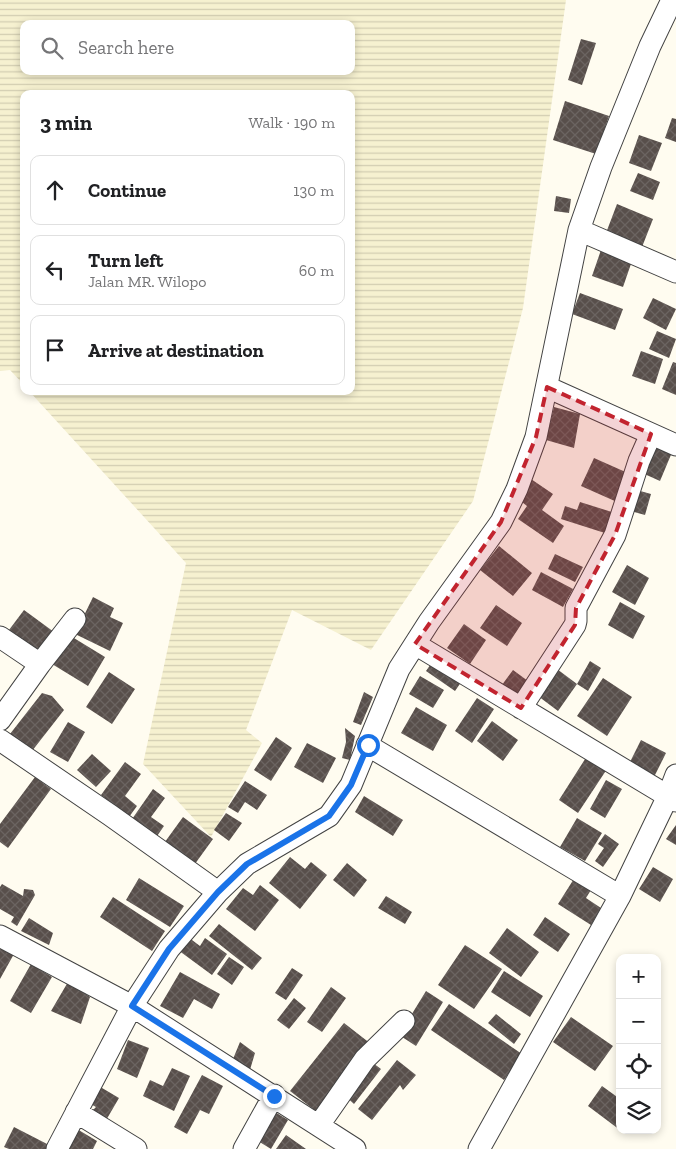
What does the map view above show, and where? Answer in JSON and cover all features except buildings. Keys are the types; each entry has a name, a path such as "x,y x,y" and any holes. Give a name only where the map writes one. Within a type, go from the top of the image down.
{"street":[{"path":"57,1149 132,1006 169,949 218,892 247,864 329,816 351,785 399,669 429,622 502,522 517,489 536,437 579,230 601,167 650,46 672,0"},
{"path":"579,230 676,272"},
{"path":"547,387 676,445"},
{"path":"521,708 575,625 576,608 615,535 639,462 651,434"},
{"path":"0,720 75,619"},
{"path":"0,636 40,664"},
{"path":"415,644 672,798"},
{"path":"0,740 218,892"},
{"path":"368,745 620,896"},
{"path":"479,1149 620,896 672,798 676,774"},
{"path":"0,936 132,1006 355,1149"},
{"path":"319,1125 365,1059 404,1021"},
{"path":"244,1149 274,1096"},
{"path":"76,1112 136,1149"}],"highlighted area":[{"path":"547,387 651,434 615,535 576,608 575,625 521,708 415,644 501,522 536,437"}],"shaded area":[{"path":"0,0 566,0 523,308 473,501 371,650 292,610 246,730 262,743 211,837 143,764 186,563 33,395 355,395 355,90 20,90 20,381 10,370 0,371"}],"route":[{"path":"274,1096 132,1006 169,949 218,892 247,864 329,816 351,785 368,745"}]}
